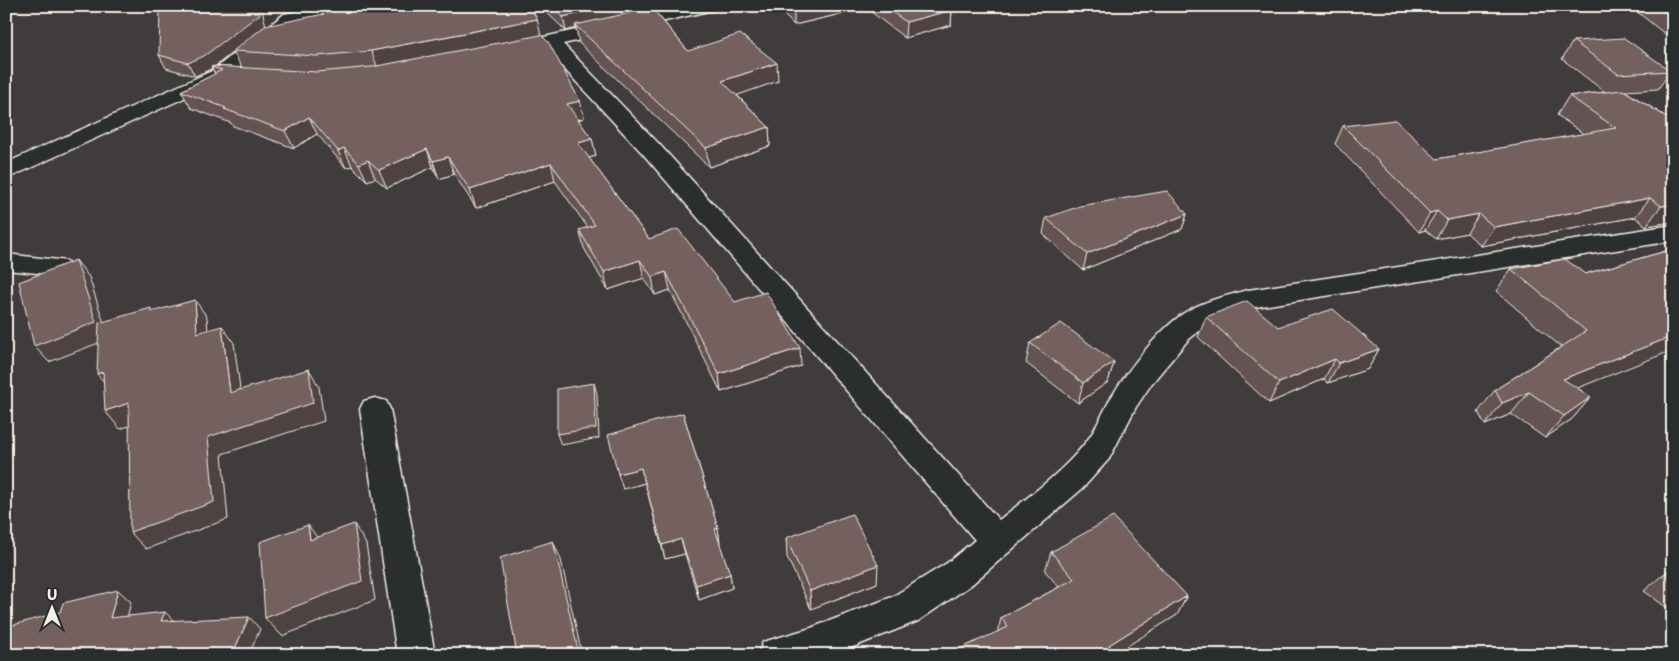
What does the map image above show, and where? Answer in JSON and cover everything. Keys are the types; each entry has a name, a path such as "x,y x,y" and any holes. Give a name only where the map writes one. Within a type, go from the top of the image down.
{"street":[{"path":"6,172 219,75 289,12 348,6"},
{"path":"522,48 709,6"},
{"path":"550,42 657,156 998,544"},
{"path":"219,75 248,76"},
{"path":"776,655 814,650 905,609 959,574 998,544 1072,478 1098,450 1142,375 1178,333 1194,320 1220,307 1248,300 1673,233"},
{"path":"6,262 58,267"},
{"path":"375,409 416,655"}],"building":[{"path":"160,6 258,6 260,14 204,56 188,63 159,55"},
{"path":"322,6 530,6 537,19 371,51 317,56 233,51 265,26 324,14"},
{"path":"552,6 609,6 563,17"},
{"path":"790,6 809,6 794,10"},
{"path":"884,6 948,6 952,10 906,22"},
{"path":"1656,6 1673,6 1673,19"},
{"path":"652,8 688,51 740,34 777,63 722,81 769,127 706,148 575,25"},
{"path":"541,35 549,43 580,101 567,104 592,139 578,143 649,239 678,229 735,302 766,292 800,348 719,374 666,272 652,277 640,260 604,272 579,230 595,225 551,163 470,190 448,157 433,161 427,149 379,170 368,160 359,164 344,148 338,151 309,117 285,131 181,91 222,70 211,67 214,66 317,72 372,67"},
{"path":"1624,38 1671,71 1618,74 1573,41"},
{"path":"1623,90 1673,121 1673,205 1661,206 1650,198 1494,227 1479,214 1447,220 1437,211 1430,213 1343,126 1395,120 1437,159 1616,128 1569,96"},
{"path":"1167,191 1187,214 1087,254 1046,218 1080,206"},
{"path":"1673,249 1673,336 1563,379 1591,397 1564,416 1529,392 1502,403 1495,390 1586,331 1511,269 1565,259 1585,274"},
{"path":"76,260 96,322 34,346 19,282"},
{"path":"195,300 197,333 222,326 230,393 309,369 313,403 208,437 214,502 130,532 129,403 105,411 103,372 97,374 99,323 151,308 151,312"},
{"path":"1247,301 1278,327 1333,309 1379,349 1339,363 1335,359 1279,383 1206,317"},
{"path":"1061,323 1114,362 1083,383 1030,343"},
{"path":"594,383 596,428 557,434 557,389"},
{"path":"683,413 718,528 715,529 730,574 696,585 681,539 662,545 641,468 618,474 608,435"},
{"path":"852,514 878,565 810,591 786,538"},
{"path":"1113,517 1187,596 1109,645 1116,655 946,655 1008,627 1001,618 1074,579 1051,552"},
{"path":"354,524 362,581 265,618 260,542 308,525 310,540"},
{"path":"553,541 579,654 517,655 500,558"},
{"path":"1673,567 1673,584 1662,576"},
{"path":"118,590 110,618 165,612 161,621 249,617 232,655 6,655 6,627 60,612 63,603"}]}
